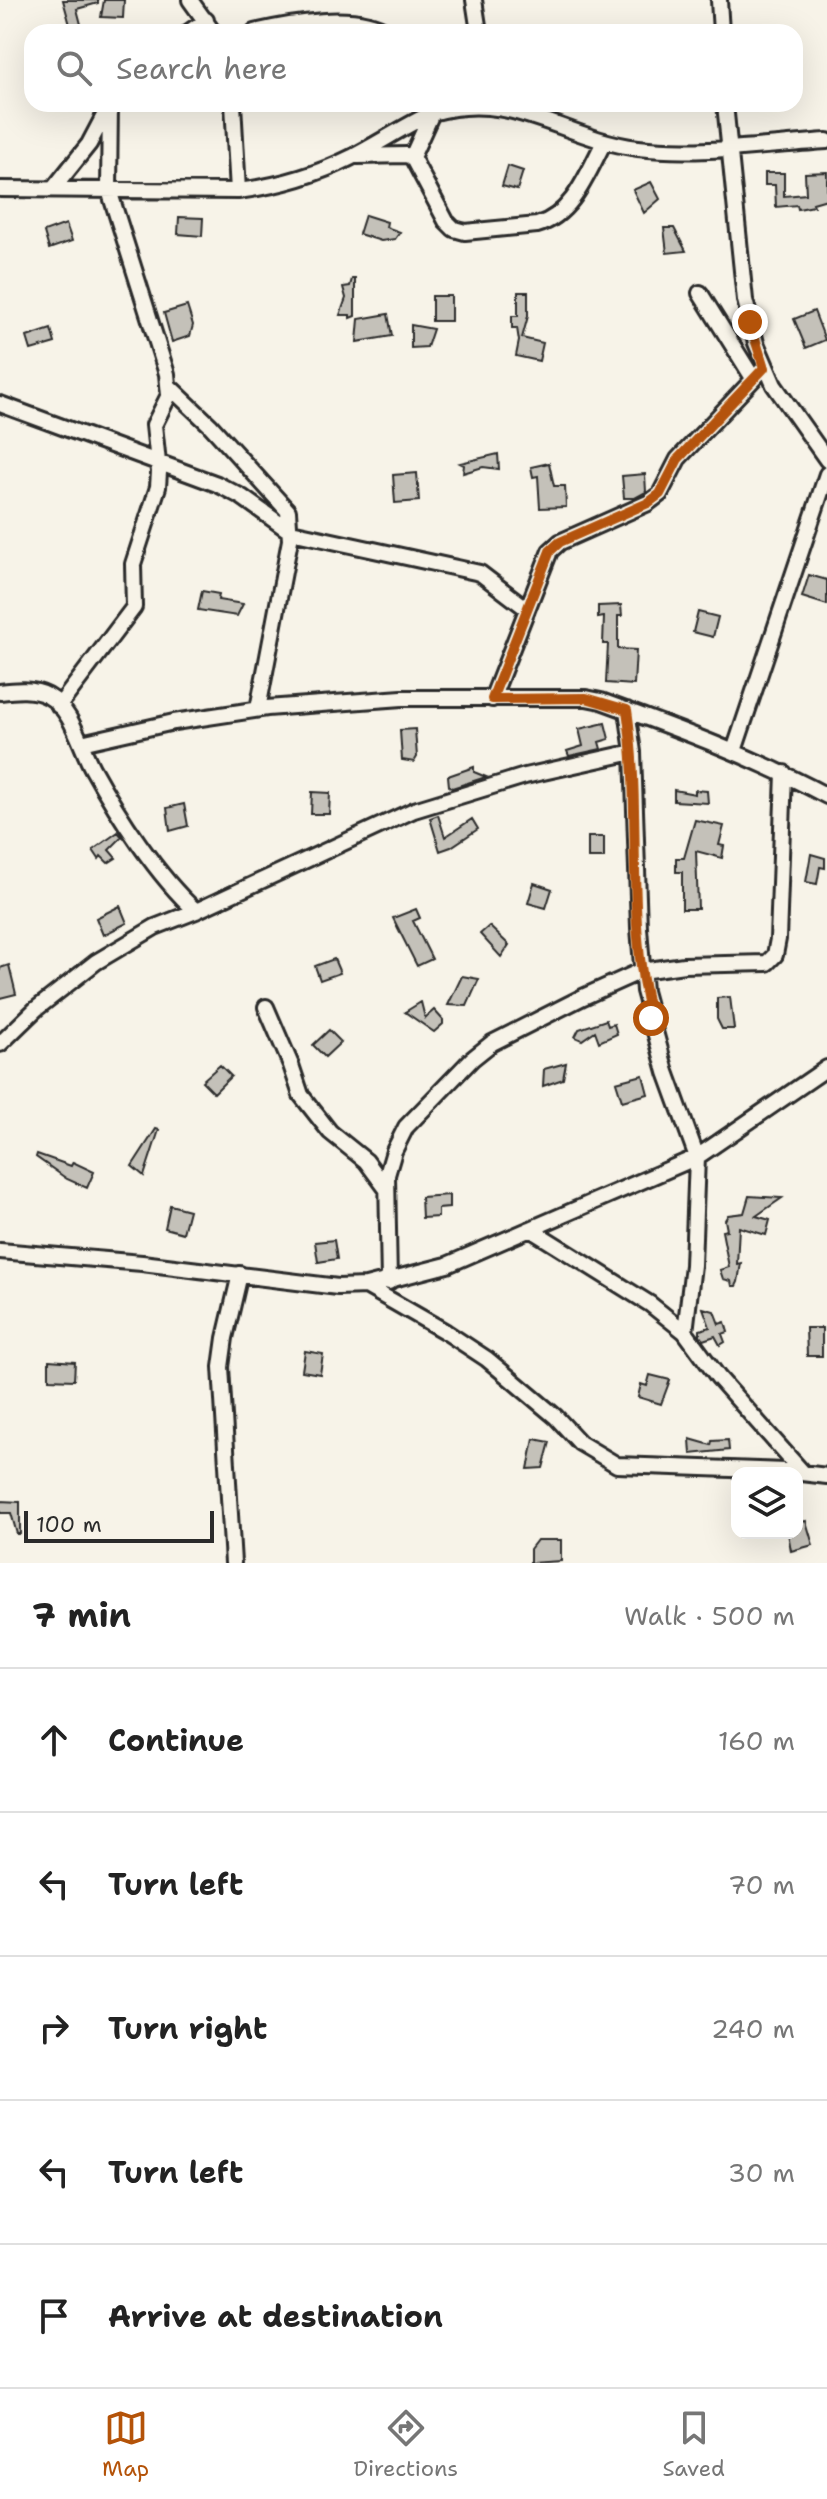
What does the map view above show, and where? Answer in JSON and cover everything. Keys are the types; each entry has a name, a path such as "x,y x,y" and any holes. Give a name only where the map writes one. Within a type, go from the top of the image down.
{"street":[{"path":"190,0 208,24"},
{"path":"474,0 478,24"},
{"path":"719,0 720,24"},
{"path":"295,24 360,24"},
{"path":"53,189 89,144 106,112"},
{"path":"59,706 134,607 133,564 158,487 154,425 169,395 169,386 109,190 110,112"},
{"path":"233,112 238,191"},
{"path":"518,112 604,142 641,148 827,141"},
{"path":"725,112 745,300 759,373"},
{"path":"0,189 238,191 300,179 353,156 432,113"},
{"path":"412,157 432,113"},
{"path":"412,157 446,221 454,229 465,232 549,222 562,212 579,189 604,142"},
{"path":"353,156 412,157"},
{"path":"700,293 827,460"},
{"path":"492,699 550,551 560,542 648,503 660,494 678,459 759,373"},
{"path":"169,386 288,511 291,532 277,621 258,709"},
{"path":"0,404 217,484 242,497 291,532 480,573 526,608"},
{"path":"734,751 827,474"},
{"path":"0,692 36,692 49,696 59,706 92,767 151,861 169,885 196,911"},
{"path":"81,743 185,719 258,709 402,698 586,698 697,735 784,773 827,796"},
{"path":"627,710 633,752 641,971 666,1072 697,1157 693,1265 685,1332"},
{"path":"0,1044 36,1009 96,962 155,927 414,810 525,776 633,752"},
{"path":"389,1282 386,1188 394,1151 406,1127 472,1059 492,1043 641,971 684,965 767,963 775,955 784,773"},
{"path":"266,1007 301,1095 330,1132 366,1161 386,1188"},
{"path":"0,1251 240,1274 306,1284 366,1286 389,1282 447,1265 697,1157 827,1068"},
{"path":"530,1229 650,1304 685,1332 718,1377 798,1467"},
{"path":"233,1563 221,1367 240,1274"},
{"path":"366,1286 487,1359 556,1417 580,1443 617,1465 731,1470"},
{"path":"803,1473 827,1476"}],"building":[{"path":"63,0 98,0 98,3 77,9 81,24 70,24"},
{"path":"104,0 124,0 123,18 101,17"},
{"path":"508,166 523,171 517,190 502,186"},
{"path":"827,172 827,199 813,203 814,206 798,209 797,205 776,207 775,185 765,185 765,173 784,173 784,196 806,194 805,173"},
{"path":"651,182 660,199 644,213 633,190"},
{"path":"365,215 387,222 386,227 400,232 395,239 381,241 359,234"},
{"path":"179,217 203,218 202,236 178,234"},
{"path":"66,224 72,241 49,249 44,232"},
{"path":"664,228 674,228 686,251 667,253"},
{"path":"352,279 355,279 355,316 350,318 350,315 340,315 346,298 343,287 350,286"},
{"path":"518,292 528,292 528,316 522,338 543,343 539,361 516,356 519,341 517,328 512,328 512,316 518,316"},
{"path":"432,296 451,296 451,321 432,321"},
{"path":"187,306 193,325 190,336 172,342 164,313"},
{"path":"814,311 825,340 806,348 794,319"},
{"path":"388,314 392,336 357,342 359,319"},
{"path":"411,325 433,329 427,347 411,348"},
{"path":"51,329 55,343 31,350 27,337"},
{"path":"498,454 499,469 483,467 463,473 464,465 460,463"},
{"path":"549,463 554,486 565,486 566,507 540,508 538,476 533,477 531,467"},
{"path":"417,473 419,501 395,503 393,475"},
{"path":"645,474 646,492 635,498 624,498 622,476"},
{"path":"809,575 827,580 827,605 802,597"},
{"path":"202,591 219,594 218,600 243,604 237,616 198,610"},
{"path":"621,605 618,649 636,650 634,685 606,683 608,644 603,644 604,617 598,618 598,606"},
{"path":"698,612 718,617 713,637 693,632"},
{"path":"605,723 609,739 599,742 601,749 569,756 567,751 583,746 579,729"},
{"path":"415,729 417,757 414,762 402,760 400,730"},
{"path":"474,767 474,772 486,777 452,788 449,786 448,776"},
{"path":"674,790 695,794 695,790 707,791 708,803 674,801"},
{"path":"312,792 330,793 329,814 311,814"},
{"path":"184,804 188,826 170,831 167,808"},
{"path":"438,815 445,837 472,819 478,829 440,851 430,818"},
{"path":"695,820 724,826 719,845 724,846 722,858 696,851 698,909 682,909 682,872 676,872 676,858 684,858"},
{"path":"118,832 122,837 109,850 116,858 108,863 101,856 99,859 93,850"},
{"path":"588,837 604,837 604,858 588,858"},
{"path":"811,854 825,858 825,868 820,867 817,884 806,882"},
{"path":"534,883 552,889 546,908 528,903"},
{"path":"120,906 127,923 103,935 96,918"},
{"path":"416,909 420,918 413,921 432,959 417,966 393,918"},
{"path":"489,926 509,945 501,957 480,934"},
{"path":"334,959 340,973 320,980 315,966"},
{"path":"9,965 16,994 0,998 0,968"},
{"path":"462,976 479,979 467,1006 448,1005"},
{"path":"730,997 734,1029 722,1029 717,1019 717,998"},
{"path":"421,1002 425,1018 434,1010 443,1020 434,1032 405,1012"},
{"path":"606,1020 608,1026 614,1024 617,1034 599,1042 595,1031 582,1040 575,1037 579,1029"},
{"path":"329,1030 341,1042 325,1057 313,1045"},
{"path":"566,1063 563,1079 543,1086 544,1069"},
{"path":"220,1065 231,1076 214,1093 202,1081"},
{"path":"643,1075 648,1094 622,1101 616,1082"},
{"path":"156,1129 159,1130 144,1176 132,1166"},
{"path":"37,1154 71,1166 73,1162 94,1172 87,1188 67,1179 36,1157"},
{"path":"449,1195 449,1208 438,1209 438,1217 422,1218 421,1197"},
{"path":"749,1196 782,1198 756,1216 770,1220 766,1235 739,1227 737,1264 741,1263 738,1282 732,1286 731,1281 723,1279 720,1270 729,1267 722,1231 727,1230 725,1220 728,1215 744,1213"},
{"path":"170,1205 189,1210 183,1233 165,1228"},
{"path":"334,1240 337,1259 318,1262 315,1242"},
{"path":"703,1308 714,1311 719,1324 725,1322 728,1332 722,1334 725,1342 720,1345 715,1336 703,1340 700,1336 700,1330 710,1327"},
{"path":"806,1328 822,1328 822,1356 807,1356"},
{"path":"305,1351 323,1354 320,1374 302,1371"},
{"path":"49,1360 75,1362 74,1380 49,1379"},
{"path":"650,1375 670,1380 661,1404 638,1397 641,1384 647,1386"},
{"path":"534,1439 550,1442 543,1468 528,1469"},
{"path":"690,1439 711,1445 712,1441 728,1440 729,1450 691,1454"},
{"path":"0,1501 20,1502 20,1534 17,1534 11,1513 0,1513"},
{"path":"806,1521 813,1545 791,1551 789,1539 803,1539 803,1522"},
{"path":"537,1540 561,1540 561,1561 530,1563 530,1549"}],"route":[{"path":"651,1018 641,971 633,752 627,710 586,698 492,699 550,551 560,542 648,503 660,494 678,459 764,368 750,322"}]}
